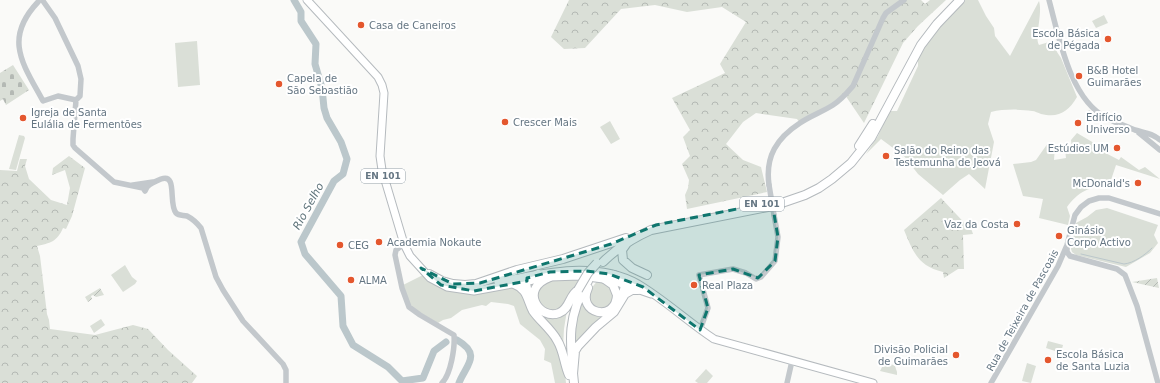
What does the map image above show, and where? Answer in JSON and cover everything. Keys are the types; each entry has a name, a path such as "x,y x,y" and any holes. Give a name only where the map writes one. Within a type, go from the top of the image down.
{"highway":[{"name":"EN 101","path":"627,240 641,230 656,225 772,202 804,192 818,185 847,161 858,147 881,109 906,59 932,21 954,0"},
{"name":"EN 101","path":"580,290 611,248 627,240 658,229 773,206 805,195 832,179 851,163 871,138 915,54 937,24 960,0"},
{"path":"429,274 442,281 452,284 465,285 480,283 517,270 563,259 627,240"},
{"path":"627,240 622,250 623,260 632,268 647,275"},
{"name":"EN 101","path":"570,378 566,350 566,333 569,315 588,274 600,263"},
{"path":"530,301 527,282 529,278 538,274"},
{"path":"614,275 623,280 625,284 620,302"},
{"path":"550,278 540,282 536,286 534,292 535,302 539,308 545,312 553,314 563,311 568,305 574,292 580,290"},
{"path":"588,281 589,286 586,295 587,303 592,310 602,313 612,308 616,302 617,295 613,285 603,278"},
{"path":"514,284 524,290 536,314 549,328 557,340 563,352 566,368 574,383"},
{"path":"570,378 578,346 596,327 614,312 625,294 632,290 638,290"}],"main road":[{"name":"EN 101","path":"307,0 378,77 382,85 384,102 380,163 400,235 408,251 430,278 446,287 459,290 481,290 570,276 603,278 625,284 651,294"},
{"name":"EN 101","path":"421,268 443,283 464,287 484,285 538,274 557,272 586,271 614,275 636,284 680,313 700,330 714,339 873,383"}],"street":[{"path":"700,330 708,308 699,275 733,268 754,278 758,278 772,265 776,257 778,237 767,171 769,160 780,140 800,123 833,105 853,86 886,13 904,0"},
{"path":"1049,0 1063,53 1080,95 1090,106 1105,118 1155,136 1160,140"},
{"path":"76,100 58,96 43,101 24,66 18,42 19,33 22,23 28,13 40,1 55,18 78,66 80,96 76,100 73,139 75,148 114,182 143,188 145,191 147,187 163,178 170,180 172,183 171,200 175,212 178,215 191,218 197,222 201,228 216,277 223,290 243,321 283,364 286,370 286,383"},
{"path":"1136,130 1160,150"},
{"path":"1150,141 1152,137 1155,136"},
{"path":"129,186 154,182"},
{"name":"Rua de Teixeira de Pascoais","path":"991,383 1058,266 1067,245 1075,215 1081,207 1094,199 1109,198 1160,214"},
{"path":"404,244 396,250 395,254 402,288 409,307 454,335 449,370 445,380 442,383"},
{"path":"1067,245 1067,252 1070,256 1117,269 1125,276 1137,306 1158,383"},
{"path":"395,254 408,251"},
{"path":"1058,266 1067,260 1074,258"},
{"path":"787,383 792,361"}],"highlighted area":[{"path":"772,202 778,237 775,261 758,278 733,269 699,275 708,308 700,330 643,287 609,274 586,271 550,272 527,278 527,281 474,291 441,285 421,268 453,284 480,283 611,244 656,225"}],"green space":[{"path":"569,0 921,0 925,4 930,0 946,0 918,26 903,43 864,123 845,95 800,123 797,119 756,113 743,122 726,144 743,160 761,167 767,192 687,209 685,195 689,180 682,164 690,156 683,137 690,130 672,98 725,73 720,64 746,22 722,7 687,12 655,5 621,9 585,48 564,49 551,37"},
{"path":"965,0 978,0 994,28 995,36 1010,56 1039,1 1040,12 1037,37 1039,45 1049,42 1054,44 1077,97 1070,107 1062,113 1053,115 1041,114 1033,111 1017,110 1001,110 991,112 988,124 994,142 985,189 969,174 943,195 918,174 904,156 881,139 866,154 878,136 889,111 897,111 918,66 918,53 928,39"},
{"path":"1104,15 1108,23 1096,28 1092,21"},
{"path":"197,41 200,85 178,87 175,43"},
{"path":"13,65 29,90 6,105 3,99 0,101 0,73"},
{"path":"1089,110 1103,121 1102,123 1086,115"},
{"path":"610,121 620,139 611,144 600,127"},
{"path":"1077,133 1094,143 1092,146 1119,160 1121,157 1139,170 1145,167 1160,179 1116,165 1109,186 1096,187 1085,191 1075,197 1067,207 1070,216 1068,225 1039,218 1043,199 1023,196 1013,164 1036,160 1048,143 1054,144 1053,146 1055,146 1054,160 1066,158 1065,149 1072,148 1071,140"},
{"path":"19,135 24,136 25,138 16,170 9,169"},
{"path":"69,156 85,168 72,216 66,229 63,228 56,239 49,243 37,246 40,256 50,329 95,335 133,325 148,329 168,350 197,376 192,383 0,383 0,170 17,171 20,159 27,159 25,166 29,179 51,200 67,205 70,188 65,170 52,175 53,168"},
{"path":"941,198 972,231 973,234 963,235 964,269 958,269 944,278 943,272 922,262 910,245 904,230"},
{"path":"1107,208 1158,225 1154,235 1158,243 1150,253 1126,267 1076,255 1072,252 1071,249 1076,223 1096,210"},
{"path":"125,265 132,277 137,281 123,292 111,275"},
{"path":"423,275 435,284 516,288 537,311 556,343 565,369 566,383 555,383 551,363 544,360 545,349 540,340 520,324 514,306 491,302 486,306 482,305 462,310 451,318 438,323 410,307 403,285"},
{"path":"1157,278 1159,288 1132,282"},
{"path":"579,279 569,299 560,310 551,310 542,306 536,294 545,281"},
{"path":"598,280 605,281 614,291 612,305 600,310 590,303 590,290"},
{"path":"100,288 104,295 96,297 93,295 91,296 92,299 88,302 85,297"},
{"path":"583,297 602,315 620,298 578,344 573,344 574,328"},
{"path":"567,310 563,347 538,314 540,311"},
{"path":"101,319 105,325 94,333 90,326"},
{"path":"1048,341 1063,345 1061,353 1046,348"},
{"path":"889,363 895,366 897,375 880,371 883,365"},
{"path":"1027,363 1036,366 1031,383 1022,381"},
{"path":"706,369 713,376 707,383 698,383 695,381"}],"waterway":[{"name":"Rio Selho","path":"294,0 301,12 301,21 316,44 315,64 322,88 324,108 327,118 341,142 347,159 343,174 334,181 301,242 305,254 341,296 343,326 353,345 388,367 402,381 423,378 434,351 446,342"},
{"path":"1081,254 1124,264 1132,262 1152,248"},
{"name":"Rio Selho","path":"457,340 465,345 471,356 468,366 459,383"}],"place":[{"name":"Casa de Caneiros","path":"361,25"},
{"name":"Escola Básica de Pégada","path":"1108,39"},
{"name":"B&B Hotel Guimarães","path":"1079,76"},
{"name":"Capela de São Sebastião","path":"279,84"},
{"name":"Igreja de Santa Eulália de Fermentões","path":"23,118"},
{"name":"Crescer Mais","path":"505,122"},
{"name":"Edifício Universo","path":"1078,123"},
{"name":"Estúdios UM","path":"1117,148"},
{"name":"Salão do Reino das Testemunha de Jeová","path":"886,156"},
{"name":"McDonald's","path":"1138,183"},
{"name":"Vaz da Costa","path":"1017,224"},
{"name":"Ginásio Corpo Activo","path":"1059,236"},
{"name":"Academia Nokaute","path":"379,242"},
{"name":"CEG","path":"340,245"},
{"name":"ALMA","path":"351,280"},
{"name":"Real Plaza","path":"694,285"},
{"name":"Divisão Policial de Guimarães","path":"956,355"},
{"name":"Escola Básica de Santa Luzia","path":"1048,360"}]}
